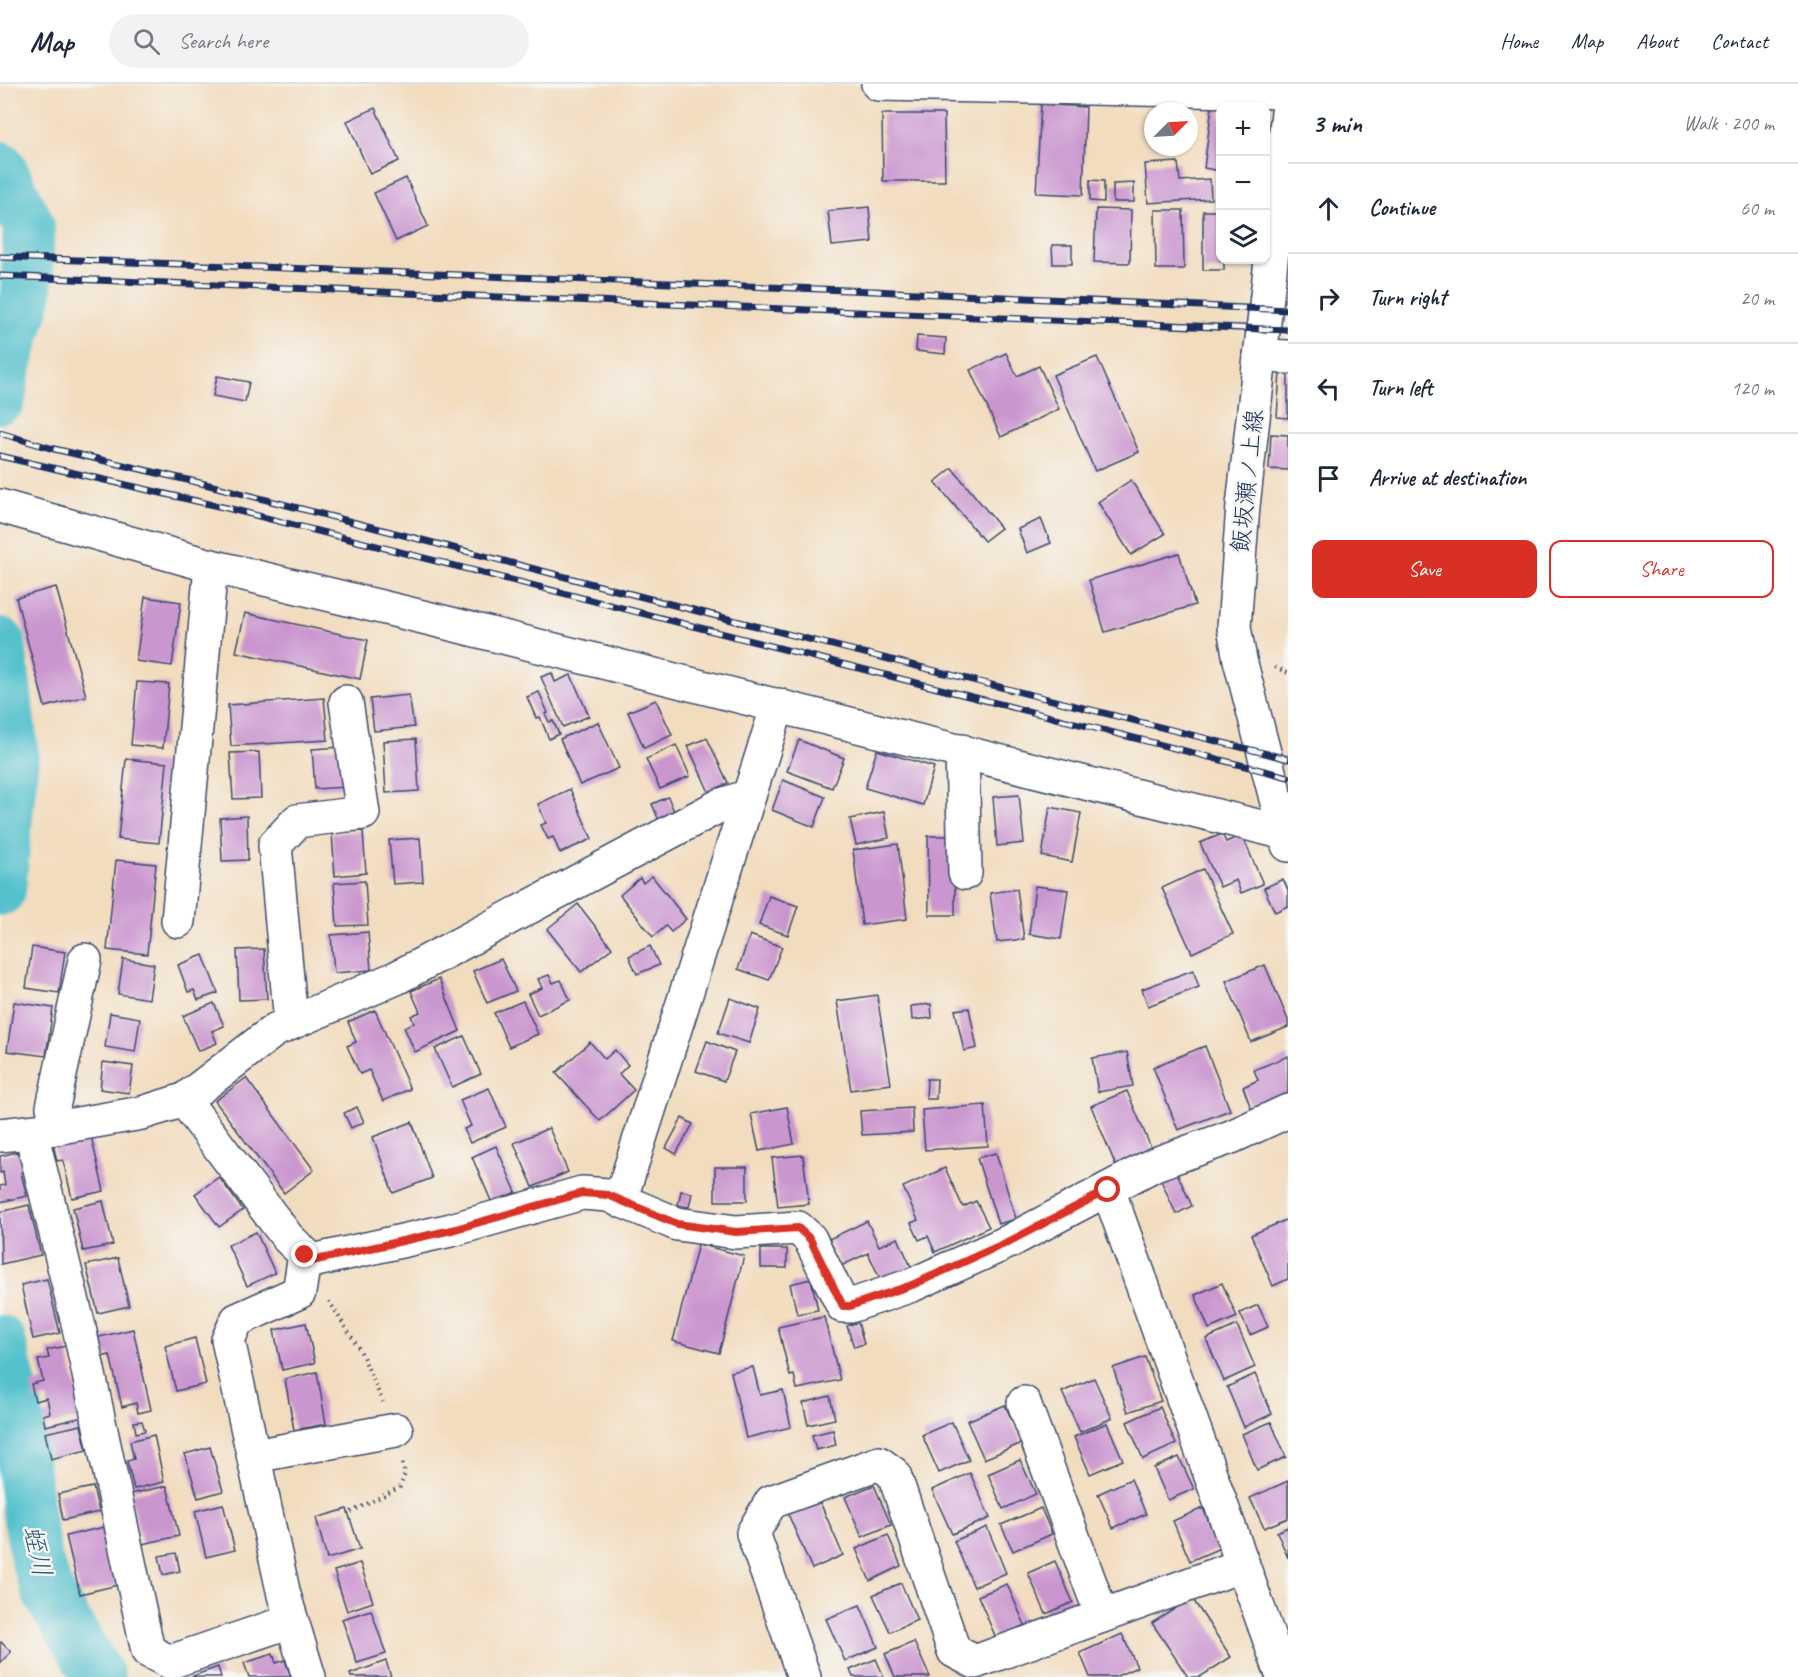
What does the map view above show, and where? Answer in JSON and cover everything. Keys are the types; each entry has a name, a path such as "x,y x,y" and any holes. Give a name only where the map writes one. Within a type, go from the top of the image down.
{"street":[{"path":"878,84 1288,92"},
{"name":"飯坂瀬ノ上線","path":"1286,839 1233,627 1243,506 1274,357 1288,112"},
{"path":"0,506 211,566 778,705 1286,839"},
{"path":"177,921 211,566"},
{"path":"291,1023 275,845 297,821 363,813 346,702"},
{"path":"621,1201 778,705"},
{"path":"962,752 965,873"},
{"path":"30,1131 142,1113 184,1100 275,1030 396,978 719,806 749,796"},
{"path":"30,1131 53,1107 85,960"},
{"path":"184,1100 288,1238 308,1258"},
{"path":"308,1258 452,1230 582,1193 608,1195 677,1224 736,1232 798,1228 810,1239 843,1306 850,1306 912,1285 1008,1242 1155,1164 1231,1137 1288,1111"},
{"path":"30,1131 78,1323 148,1651 170,1662 291,1621"},
{"path":"1108,1190 1283,1677"},
{"path":"308,1258 299,1292 237,1320 228,1340 284,1595 309,1677"},
{"path":"1024,1403 1102,1616"},
{"path":"254,1456 396,1430"},
{"path":"804,1677 753,1533 771,1502 879,1463 894,1474 954,1651 975,1662 1243,1565"}],"path":[{"path":"308,1258 325,1294 360,1350 396,1430 405,1474 400,1487 351,1512"}],"building":[{"path":"1041,104 1086,107 1083,195 1036,193"},
{"path":"1212,106 1216,106 1216,170 1204,168"},
{"path":"375,108 399,161 370,174 347,121"},
{"path":"882,114 944,114 945,181 883,181"},
{"path":"1178,162 1180,181 1210,179 1211,199 1148,203 1145,164"},
{"path":"406,178 428,226 396,241 374,193"},
{"path":"1090,180 1104,181 1104,202 1090,201"},
{"path":"1134,183 1134,202 1113,202 1113,184"},
{"path":"869,207 872,242 832,246 828,211"},
{"path":"1096,209 1131,210 1130,263 1094,262"},
{"path":"1155,210 1183,210 1184,269 1156,269"},
{"path":"1203,211 1216,211 1216,264 1224,264 1224,270 1203,270"},
{"path":"1052,245 1072,245 1072,264 1053,264"},
{"path":"917,336 946,338 945,354 916,351"},
{"path":"1006,353 1017,376 1039,366 1059,409 1001,437 970,370"},
{"path":"1097,357 1139,452 1095,471 1053,375"},
{"path":"1280,372 1288,373 1288,418 1277,417"},
{"path":"217,376 249,382 245,402 213,396"},
{"path":"1271,434 1288,435 1288,470 1269,469"},
{"path":"952,468 1001,528 984,541 935,482"},
{"path":"1131,480 1165,534 1131,555 1098,502"},
{"path":"1041,519 1051,543 1027,553 1018,529"},
{"path":"1179,553 1195,605 1105,632 1089,580"},
{"path":"56,587 86,696 45,707 16,598"},
{"path":"145,597 181,602 172,666 136,661"},
{"path":"245,613 368,640 360,679 236,652"},
{"path":"552,673 555,682 571,675 589,716 563,727 541,677"},
{"path":"137,682 169,684 163,748 131,745"},
{"path":"539,692 548,713 545,714 549,722 553,721 559,734 549,739 540,717 536,718 527,697"},
{"path":"409,695 414,727 374,731 370,699"},
{"path":"324,698 328,740 231,746 228,705"},
{"path":"656,700 672,735 644,748 628,712"},
{"path":"598,722 619,768 580,785 560,739"},
{"path":"707,738 728,783 709,792 688,746"},
{"path":"416,739 419,791 386,793 383,741"},
{"path":"799,740 844,758 832,788 787,771"},
{"path":"676,745 690,776 660,789 646,759"},
{"path":"343,747 346,787 315,789 312,749"},
{"path":"877,750 934,767 923,805 865,788"},
{"path":"259,752 261,798 233,799 230,753"},
{"path":"126,759 167,763 159,843 118,839"},
{"path":"783,780 825,797 814,827 772,810"},
{"path":"570,789 592,839 560,853 553,837 548,839 541,825 546,823 538,804"},
{"path":"1019,795 1024,843 997,846 993,797"},
{"path":"668,797 676,816 660,823 652,804"},
{"path":"1050,807 1081,813 1072,862 1042,856"},
{"path":"884,812 889,838 856,845 850,819"},
{"path":"247,816 248,860 222,861 220,818"},
{"path":"363,831 366,873 335,876 332,833"},
{"path":"1222,834 1226,842 1242,835 1263,884 1241,893 1236,880 1220,887 1200,843"},
{"path":"928,836 955,836 955,915 929,915"},
{"path":"420,838 423,882 393,884 389,840"},
{"path":"898,844 907,919 862,925 853,850"},
{"path":"116,860 156,864 147,954 107,950"},
{"path":"1203,869 1233,934 1192,953 1162,888"},
{"path":"652,876 686,919 671,932 666,926 653,937 620,895 640,878 643,883"},
{"path":"1283,879 1288,890 1288,906 1275,912 1264,888"},
{"path":"365,881 368,925 337,926 334,883"},
{"path":"1035,886 1068,890 1061,939 1029,934"},
{"path":"1017,889 1024,939 997,942 990,893"},
{"path":"769,896 798,906 788,935 759,925"},
{"path":"578,904 612,948 581,972 547,929"},
{"path":"368,932 371,970 334,973 331,935"},
{"path":"750,935 782,947 769,980 738,969"},
{"path":"650,946 659,965 637,974 629,956"},
{"path":"32,947 65,952 59,993 26,988"},
{"path":"264,949 267,999 239,1000 237,950"},
{"path":"203,955 218,993 198,1000 194,990 188,992 178,965"},
{"path":"123,959 154,964 149,999 118,994"},
{"path":"501,959 516,991 487,1003 473,971"},
{"path":"1265,965 1288,1020 1288,1027 1251,1042 1226,981"},
{"path":"1193,970 1199,987 1148,1006 1142,989"},
{"path":"549,975 553,983 561,980 570,1000 538,1015 528,994 542,988 538,979"},
{"path":"439,979 460,1031 415,1052 404,1027 414,1023 411,1016 420,1012 411,991"},
{"path":"877,995 891,1084 851,1090 837,1001"},
{"path":"730,998 760,1009 749,1043 718,1033"},
{"path":"523,1001 538,1034 509,1047 494,1013"},
{"path":"14,1002 53,1008 46,1056 7,1051"},
{"path":"214,1003 224,1026 212,1031 217,1043 198,1051 183,1016"},
{"path":"931,1004 932,1018 912,1020 911,1006"},
{"path":"969,1008 977,1048 964,1051 955,1010"},
{"path":"375,1010 410,1089 383,1101 369,1070 360,1074 347,1046 356,1042 348,1022"},
{"path":"110,1013 140,1018 135,1052 105,1047"},
{"path":"464,1036 481,1074 452,1087 435,1049"},
{"path":"707,1041 735,1052 724,1081 696,1071"},
{"path":"590,1042 605,1059 615,1050 628,1065 619,1074 634,1090 600,1121 556,1073"},
{"path":"1205,1046 1230,1110 1178,1130 1153,1067"},
{"path":"1127,1052 1133,1086 1098,1092 1092,1058"},
{"path":"1288,1056 1288,1097 1252,1111 1243,1087 1258,1080 1254,1070"},
{"path":"103,1062 133,1066 129,1093 100,1089"},
{"path":"246,1078 314,1170 284,1193 215,1101"},
{"path":"927,1079 937,1079 936,1099 926,1099"},
{"path":"489,1088 506,1127 470,1143 464,1129 471,1126 460,1100"},
{"path":"1127,1091 1152,1150 1116,1166 1091,1106"},
{"path":"985,1105 988,1146 925,1150 922,1110"},
{"path":"357,1107 364,1122 351,1128 344,1113"},
{"path":"787,1107 794,1144 759,1151 751,1114"},
{"path":"912,1108 913,1132 862,1135 860,1111"},
{"path":"682,1118 693,1124 676,1154 666,1148"},
{"path":"412,1122 432,1178 393,1193 373,1137"},
{"path":"549,1128 568,1172 533,1187 514,1143"},
{"path":"91,1136 104,1191 72,1198 63,1160 57,1161 53,1144"},
{"path":"496,1146 516,1192 492,1203 472,1157"},
{"path":"17,1152 18,1155 24,1153 29,1171 21,1173 27,1196 0,1202 0,1186 5,1185 3,1172 0,1173 0,1156"},
{"path":"996,1153 1016,1219 998,1224 977,1158"},
{"path":"803,1155 809,1204 778,1207 772,1158"},
{"path":"715,1167 747,1167 747,1201 715,1201"},
{"path":"945,1168 963,1207 976,1201 989,1227 935,1252 928,1236 919,1240 911,1223 918,1220 903,1187"},
{"path":"1176,1171 1192,1206 1176,1214 1160,1178"},
{"path":"219,1177 243,1210 219,1227 195,1194"},
{"path":"681,1191 692,1193 689,1207 678,1205"},
{"path":"103,1201 113,1245 83,1251 73,1208"},
{"path":"29,1205 41,1255 1,1264 0,1212"},
{"path":"1288,1219 1288,1279 1273,1286 1251,1235"},
{"path":"867,1221 879,1246 898,1238 912,1269 882,1283 868,1253 841,1266 829,1239"},
{"path":"256,1232 275,1273 247,1286 228,1245"},
{"path":"698,1244 744,1256 719,1353 673,1341"},
{"path":"761,1249 787,1249 787,1268 761,1268"},
{"path":"118,1258 129,1306 98,1313 86,1265"},
{"path":"47,1279 60,1333 33,1339 21,1285"},
{"path":"811,1279 818,1310 797,1314 790,1284"},
{"path":"1222,1283 1237,1317 1209,1329 1195,1295"},
{"path":"1258,1305 1268,1327 1250,1335 1240,1313"},
{"path":"824,1317 840,1380 797,1389 794,1375 790,1376 778,1327"},
{"path":"858,1322 864,1344 854,1347 847,1326"},
{"path":"306,1323 315,1363 282,1370 274,1330"},
{"path":"1237,1325 1255,1367 1224,1381 1206,1339"},
{"path":"133,1329 151,1410 138,1413 136,1403 122,1407 110,1355 95,1358 91,1339"},
{"path":"195,1338 206,1384 176,1391 165,1346"},
{"path":"66,1346 83,1417 45,1426 43,1415 50,1413 47,1398 35,1401 31,1384 43,1381 38,1360 49,1358 47,1350"},
{"path":"1145,1357 1161,1401 1128,1412 1113,1368"},
{"path":"753,1367 760,1395 783,1390 791,1427 746,1438 731,1372"},
{"path":"317,1372 326,1424 294,1430 285,1379"},
{"path":"1255,1374 1272,1414 1244,1427 1227,1387"},
{"path":"1094,1378 1112,1418 1080,1432 1062,1392"},
{"path":"830,1396 835,1419 808,1425 803,1403"},
{"path":"1005,1405 1022,1443 984,1459 967,1421"},
{"path":"1160,1407 1176,1444 1143,1459 1127,1422"},
{"path":"142,1421 145,1431 136,1433 134,1422"},
{"path":"952,1422 969,1460 939,1473 922,1435"},
{"path":"1271,1422 1286,1457 1257,1470 1242,1434"},
{"path":"1107,1423 1123,1460 1090,1474 1074,1437"},
{"path":"81,1425 87,1450 51,1459 45,1433"},
{"path":"833,1430 836,1445 816,1450 812,1435"},
{"path":"154,1435 164,1482 134,1489 127,1461 134,1459 130,1441"},
{"path":"210,1447 223,1491 198,1498 185,1454"},
{"path":"1179,1457 1194,1489 1168,1500 1154,1468"},
{"path":"1020,1460 1036,1494 1003,1509 988,1474"},
{"path":"970,1473 990,1518 952,1534 932,1490"},
{"path":"1131,1479 1146,1514 1113,1528 1098,1494"},
{"path":"1288,1481 1288,1518 1264,1528 1250,1498"},
{"path":"874,1485 891,1525 862,1537 845,1497"},
{"path":"167,1486 179,1536 142,1544 130,1494"},
{"path":"93,1487 99,1512 63,1520 58,1494"},
{"path":"816,1493 843,1555 812,1569 785,1507"},
{"path":"223,1504 235,1550 206,1557 195,1511"},
{"path":"1041,1508 1052,1534 1013,1551 1001,1525"},
{"path":"1203,1508 1220,1548 1190,1561 1173,1521"},
{"path":"347,1509 360,1549 327,1559 316,1518"},
{"path":"104,1527 118,1585 80,1594 66,1536"},
{"path":"987,1527 1006,1573 974,1587 954,1541"},
{"path":"1288,1527 1288,1558 1277,1532"},
{"path":"888,1535 901,1566 870,1581 856,1549"},
{"path":"176,1553 180,1571 163,1575 159,1556"},
{"path":"1055,1561 1073,1602 1046,1614 1028,1573"},
{"path":"360,1563 373,1602 347,1611 334,1571"},
{"path":"901,1583 917,1620 890,1632 873,1595"},
{"path":"1007,1584 1025,1625 996,1638 978,1596"},
{"path":"1192,1598 1231,1657 1200,1677 1188,1677 1152,1623"},
{"path":"860,1605 878,1647 845,1661 826,1619"},
{"path":"371,1610 386,1654 357,1663 342,1619"},
{"path":"1122,1634 1137,1667 1115,1677 1090,1677 1080,1653"},
{"path":"914,1642 930,1677 895,1677 885,1654"},
{"path":"0,1643 11,1652 0,1663"},
{"path":"273,1654 276,1663 285,1660 291,1677 249,1677 244,1663"},
{"path":"876,1659 884,1677 853,1677 850,1670"},
{"path":"386,1661 391,1677 351,1677 350,1674"},
{"path":"218,1667 221,1677 190,1677"}],"waterway":[{"name":"蛭川","path":"0,167 29,226 26,296 4,372 0,398"},
{"name":"蛭川","path":"0,643 13,756 0,890"},
{"name":"蛭川","path":"0,1341 17,1411 29,1519 36,1558 48,1593 99,1677"}],"railway":[{"path":"0,257 873,291 1288,310"},
{"path":"0,276 1288,330"},
{"path":"0,433 50,448 209,485 736,621 1288,759"},
{"path":"0,456 231,509 1288,777"}],"route":[{"path":"305,1255 312,1261 452,1230 582,1193 608,1195 677,1224 736,1232 798,1228 810,1239 843,1306 850,1306 912,1285 1008,1242 1108,1190"}]}
